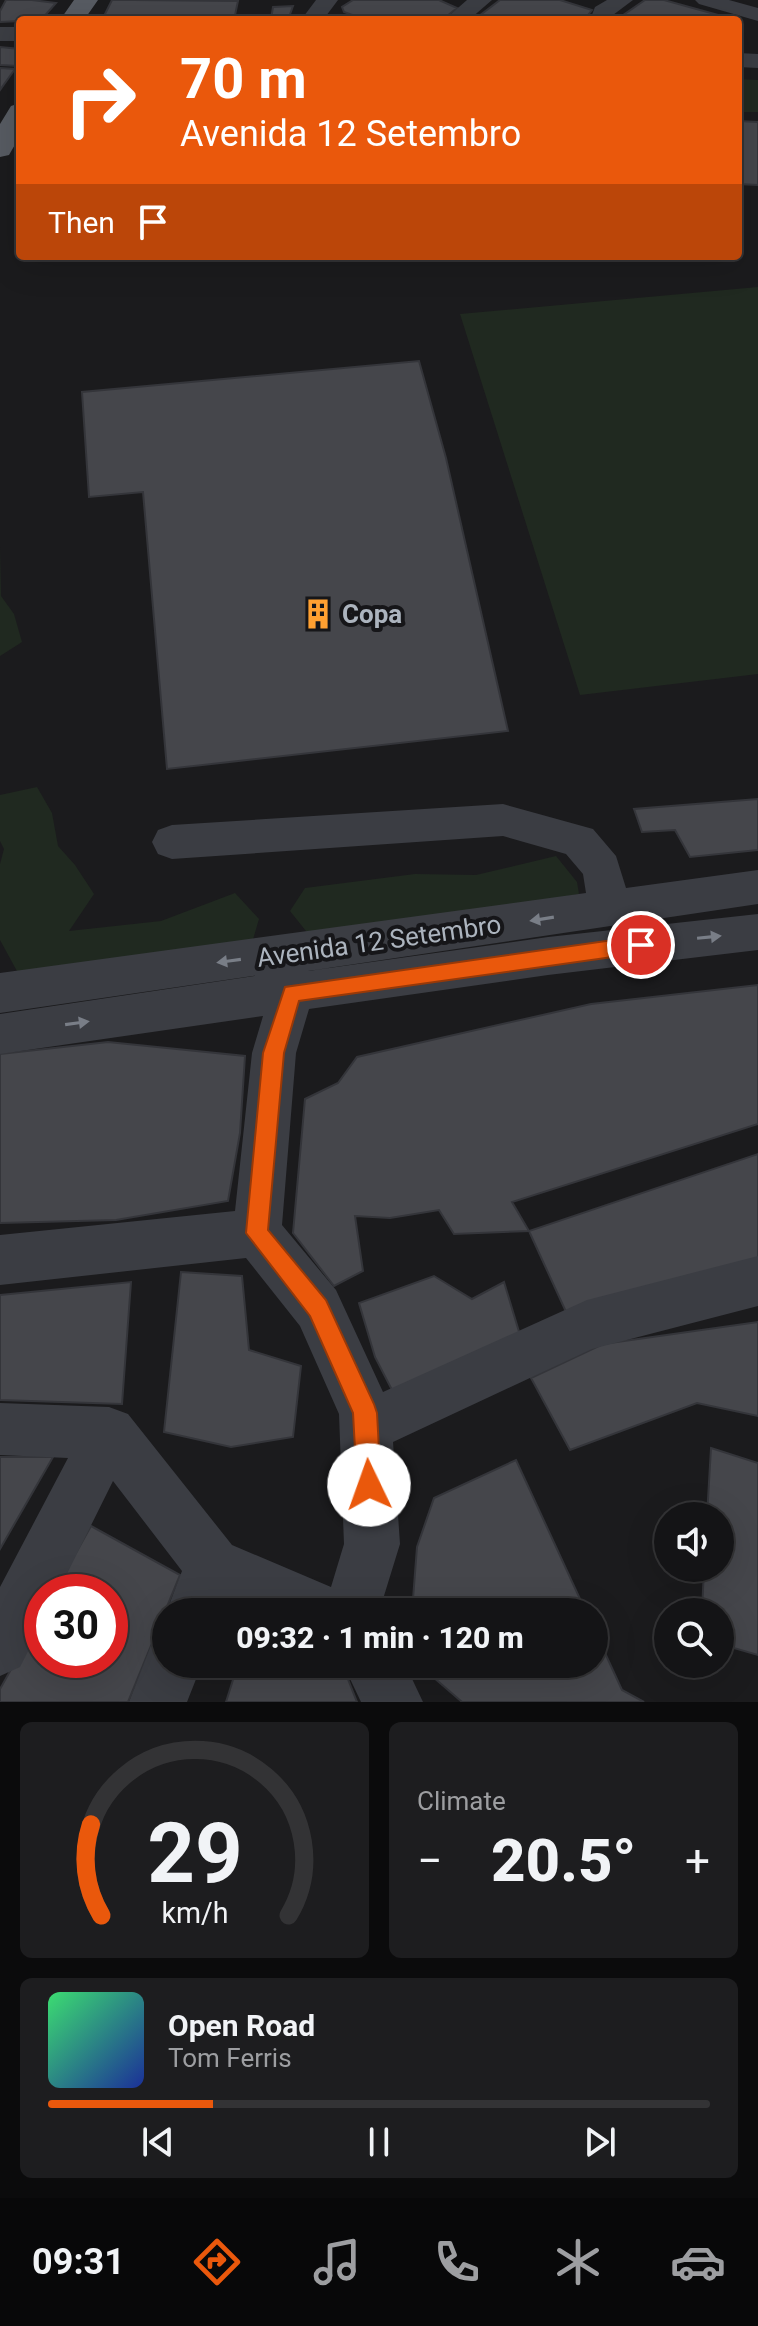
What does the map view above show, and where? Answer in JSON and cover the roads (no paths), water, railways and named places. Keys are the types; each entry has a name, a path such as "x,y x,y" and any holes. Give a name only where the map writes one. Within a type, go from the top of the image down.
{"main road":[{"path":"0,149 16,119"}],"street":[{"path":"462,14 481,0"},
{"path":"602,16 603,12 622,0"},
{"path":"706,0 758,15"},
{"path":"172,842 503,820 579,841 602,868 609,908"},
{"name":"Avenida 12 Setembro","path":"0,1034 609,908 758,887"},
{"name":"Avenida 12 Setembro","path":"0,993 560,954 758,932"},
{"path":"288,973 274,1053 257,1233 318,1308 365,1413 372,1544 355,1598"},
{"path":"0,1260 257,1233"},
{"path":"366,1427 587,1325 758,1281"},
{"path":"0,1429 109,1433"},
{"path":"109,1433 203,1589 250,1598"},
{"path":"0,1647 109,1433"},
{"path":"158,1702 167,1678"},
{"path":"380,1678 394,1702"}],"place":[{"name":"Copa","path":"318,614"}]}
